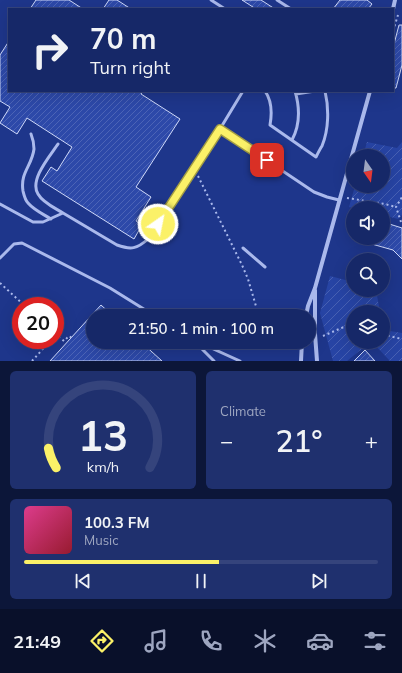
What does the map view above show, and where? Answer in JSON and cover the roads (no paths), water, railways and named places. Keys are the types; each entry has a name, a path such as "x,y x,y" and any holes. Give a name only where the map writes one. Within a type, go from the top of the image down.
{"street":[{"path":"307,309 315,288 370,92"},
{"path":"315,288 315,334 317,361"},
{"path":"301,361 302,349"}],"lane":[{"path":"211,0 223,8"},
{"path":"277,0 289,8"},
{"path":"58,144 37,175 35,181 37,194 44,201 117,245 126,248 135,248 148,239 242,92"},
{"path":"266,92 271,106 270,125 316,157 322,145 325,133 327,108 325,92"},
{"path":"292,140 296,134 299,117 296,92"},
{"path":"220,129 314,192 340,198"},
{"path":"31,134 34,149 23,177 23,194 27,202 51,219"},
{"path":"0,204 33,222 43,222 63,213"},
{"path":"0,258 14,244 22,243 105,285 143,309"},
{"path":"243,248 265,267"},
{"path":"202,349 214,361"},
{"path":"213,349 240,361"}]}
